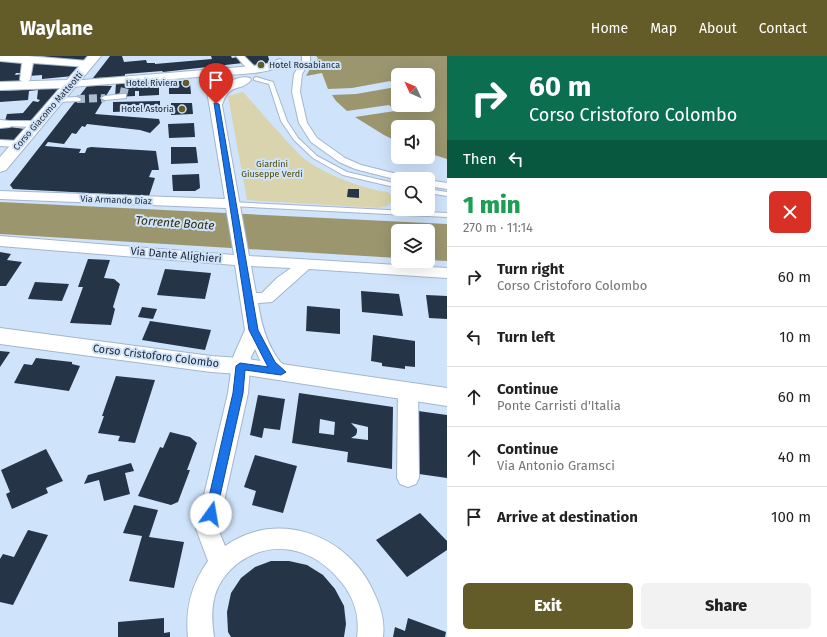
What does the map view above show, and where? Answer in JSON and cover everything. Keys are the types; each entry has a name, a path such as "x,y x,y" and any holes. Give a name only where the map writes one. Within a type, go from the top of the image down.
{"main road":[{"name":"Corso Giacomo Matteotti","path":"0,167 92,60"},
{"path":"0,86 71,84"},
{"name":"Corso Cristoforo Colombo","path":"0,336 211,364 240,366 447,397"}],"street":[{"path":"240,56 254,75"},
{"path":"306,56 306,61 298,74 296,92 303,123 314,140 342,160 358,167 391,175"},
{"path":"0,58 14,57 28,59 92,60"},
{"path":"25,80 28,59"},
{"path":"187,76 215,78 272,74 282,68 280,59"},
{"path":"71,84 126,82 226,71 254,75"},
{"path":"226,71 215,78 212,83 254,330 271,364 281,372"},
{"path":"216,104 219,93 254,75"},
{"path":"105,98 123,96"},
{"path":"58,100 77,99"},
{"path":"3,124 37,124"},
{"path":"0,143 19,144"},
{"path":"435,184 447,186"},
{"name":"Via Armando Diaz","path":"0,195 233,208"},
{"name":"Via Dante Alighieri","path":"0,241 241,256 303,265 447,273"},
{"path":"249,298 266,298 283,282 301,269 303,265"},
{"path":"220,562 207,529 238,393 242,357 254,330"},
{"path":"408,391 408,478"},
{"path":"201,637 199,624 200,601 208,580 220,562 240,547 264,539 290,538 315,545 338,559 356,580 368,605 371,632 370,637"}],"lane":[{"path":"254,75 271,83 284,121 296,139 316,157 345,174 391,184"},
{"path":"435,192 447,194"},
{"path":"233,208 447,215"}],"green space":[{"name":"Giardini Giuseppe Verdi","path":"243,92 286,141 309,162 330,174 355,184 378,191 388,192 391,195 391,202 387,206 378,208 247,200 228,96"}],"water":[{"path":"316,56 447,56 447,159 435,155 435,120 391,120 391,138 355,117 391,112 435,112 435,68 391,68 391,82 352,88 328,89 322,73 306,76 310,69 316,70 314,67 318,58"},
{"path":"391,88 391,107 389,105 347,111 332,95 356,94"},
{"name":"Torrente Boate","path":"0,202 447,224 447,261 435,260 435,224 391,224 391,258 0,234"}],"building":[{"path":"38,56 94,56 85,61"},
{"path":"110,56 122,56 124,62 146,60 147,63 155,64 212,59 211,56 231,56 232,58 238,57 243,63 163,72 125,74 125,77 93,78"},
{"path":"243,56 268,56 270,63 253,65"},
{"path":"0,61 25,62 23,73 16,73 15,75 22,74 21,81 0,82"},
{"path":"30,62 81,67 73,76 42,79 42,75 28,76"},
{"path":"169,81 185,81 190,83 191,94 169,94"},
{"path":"159,82 159,95 139,96 139,91 135,91 135,96 115,97 116,83"},
{"path":"88,85 112,86 95,114 159,119 160,123 150,133 140,130 87,124 85,127 82,126 76,134 72,133 64,144 48,142 45,146 81,149 79,153 85,153 87,148 91,147 156,151 159,170 152,170 149,177 155,178 149,196 13,189 10,185"},
{"path":"63,88 34,120 5,121 7,114 23,113 33,101 38,102 40,100 37,99 38,90 29,91 28,100 0,102 0,91"},
{"path":"160,101 160,110 113,112 113,102"},
{"path":"171,103 192,103 193,114 171,115"},
{"path":"194,123 195,137 169,138 168,124"},
{"path":"2,126 25,129 14,142 0,140 0,128"},
{"path":"171,147 196,147 198,163 171,164"},
{"path":"199,174 200,188 195,191 173,191 172,175"},
{"path":"348,189 359,189 359,198 347,197"},
{"path":"0,252 11,254 7,260 22,262 6,286 0,286"},
{"path":"88,259 110,260 104,278 114,279 120,284 113,307 115,309 111,325 70,323 83,287 78,287"},
{"path":"165,269 211,273 205,299 157,295"},
{"path":"35,282 69,284 62,301 28,299"},
{"path":"361,291 399,294 403,316 362,312"},
{"path":"426,295 447,296 447,319 429,318"},
{"path":"307,306 340,309 340,334 306,331"},
{"path":"142,307 157,309 153,319 138,317"},
{"path":"150,321 211,330 205,350 142,340"},
{"path":"373,335 415,341 415,367 405,366 405,369 382,366 382,363 371,361"},
{"path":"0,351 10,352 0,367"},
{"path":"36,358 72,362 72,364 80,366 69,391 14,383 24,364 32,365"},
{"path":"116,376 155,380 135,443 118,441 120,436 98,433 104,416 102,416"},
{"path":"299,393 393,407 392,469 347,462 348,452 292,443","holes":["320,419 335,422 334,435 319,433","351,423 368,427 368,440 351,438 356,435 357,432 357,429"]},
{"path":"258,395 285,399 280,430 264,428 262,438 250,435"},
{"path":"418,411 447,415 447,478 419,474"},
{"path":"170,432 190,437 197,443 187,470 190,470 178,502 171,505 138,496 160,447 163,448"},
{"path":"46,449 63,481 46,488 48,493 12,509 6,494 10,492 1,470"},
{"path":"255,455 297,466 283,513 252,505 256,491 244,487"},
{"path":"131,463 134,471 125,473 130,494 104,501 99,480 84,484 88,475"},
{"path":"134,505 158,510 149,537 184,542 174,588 129,581 142,536 123,533"},
{"path":"420,513 447,541 447,550 407,577 376,540"},
{"path":"28,530 48,535 13,605 0,602 0,559 3,554 14,557"},
{"path":"271,561 289,561 307,565 323,575 335,589 344,606 346,624 344,637 231,637 228,632 227,612 231,593 241,578 255,567"},
{"path":"164,618 164,633 170,632 170,637 118,637 118,622"},
{"path":"408,618 446,632 445,637 393,637 395,627 405,631"}],"tunnel":[{"path":"123,96 126,83"},
{"path":"77,99 105,98"}],"place":[{"name":"Hotel Rosabianca","path":"261,65"},
{"name":"Hotel Riviera","path":"186,83"},
{"name":"Hotel Astoria","path":"182,109"}],"route":[{"path":"211,514 238,393 240,366 281,372 271,364 254,330 216,104"}]}
